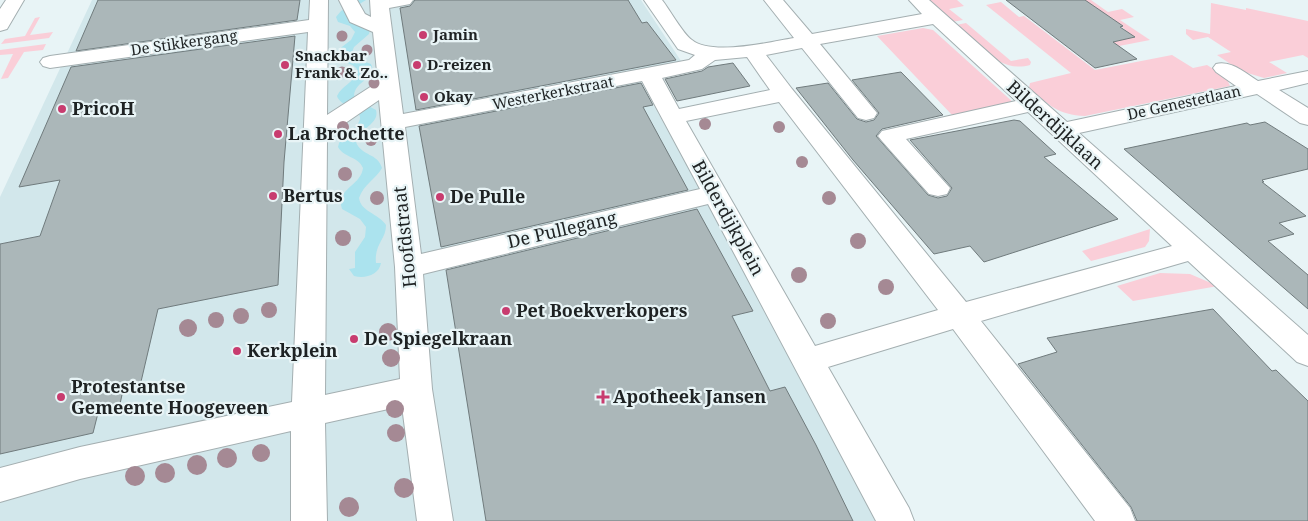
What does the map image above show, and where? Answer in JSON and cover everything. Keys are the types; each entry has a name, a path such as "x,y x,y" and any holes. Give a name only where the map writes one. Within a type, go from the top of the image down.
{"street":[{"path":"0,25 15,0"},
{"path":"309,521 308,412 319,0"},
{"path":"348,0 357,18 382,29"},
{"path":"379,2 404,0"},
{"name":"Westerkerkstraat","path":"653,0 684,45 710,54 753,51 937,17"},
{"path":"773,0 866,113"},
{"name":"Bilderdijklaan","path":"918,0 1308,353"},
{"name":"Hoofdstraat","path":"379,2 384,87 392,123 409,267 416,389 435,521"},
{"name":"De Stikkergang","path":"50,62 317,25"},
{"path":"753,51 784,94 959,315 1117,521"},
{"name":"Westerkerkstraat","path":"392,123 695,65 710,54"},
{"path":"1223,68 1308,118"},
{"name":"Bilderdijkplein","path":"649,74 896,521"},
{"name":"De Genestetlaan","path":"1060,130 1308,77"},
{"path":"315,138 336,119 384,87"},
{"path":"672,116 784,94"},
{"path":"938,188 890,136 1032,104"},
{"name":"De Pullegang","path":"409,267 715,194"},
{"path":"807,361 959,315 1192,250"},
{"path":"0,485 80,464 416,389"}],"shaded area":[{"path":"92,0 641,0 683,64 636,74 887,521 0,521 0,197"},
{"path":"928,0 957,0 964,6 949,9 963,20 952,22"},
{"path":"1079,0 1091,0 1108,12 1122,9 1134,17 1120,20 1150,40 1119,46 1113,42 1134,37 1106,14 1101,15"},
{"path":"1001,2 1019,17 1024,16 1095,70 1172,55 1193,68 1207,65 1226,77 1230,86 1085,116 1068,114 1048,104 1029,88 1030,83 1071,73 986,5"},
{"path":"1211,3 1308,21 1308,58 1303,55 1269,62 1287,73 1264,78 1241,71 1217,55 1231,52 1208,37 1193,40 1186,34 1186,29 1210,34"},
{"path":"40,17 30,35 53,32 49,38 1,44 5,39 25,36 35,18"},
{"path":"966,23 1011,61 1028,58 1031,62 1030,65 1019,67 998,61 980,48 956,25"},
{"path":"923,28 933,30 1015,104 953,116 877,36"},
{"path":"46,44 43,50 24,52 8,78 1,79 13,54 0,55 0,50"},
{"path":"1150,229 1149,241 1145,247 1091,261 1082,251"},
{"path":"1160,273 1190,274 1218,286 1133,301 1117,286"}],"water":[{"path":"355,0 366,0 348,11 370,30 369,34 354,47 352,52 357,59 371,64 373,70 369,77 357,87 354,95 357,100 376,110 375,119 361,133 356,142 358,147 380,163 382,168 364,189 359,198 360,203 366,210 386,225 376,257 376,263 381,263 380,267 371,275 363,277 354,276 349,269 355,268 355,252 365,237 366,227 360,219 342,209 341,202 345,192 358,179 363,168 358,161 341,151 338,147 343,138 360,120 357,112 339,100 337,96 358,71 354,66 337,56 338,50 351,40 355,32 350,26 338,22 336,17 341,11 356,3"}],"building":[{"path":"98,0 300,0 297,20 76,51"},
{"path":"415,0 628,0 642,23 647,22 676,60 416,110 400,8 410,6"},
{"path":"1006,0 1085,0 1123,26 1120,27 1135,37 1113,42 1137,59 1095,68"},
{"path":"295,36 284,162 278,285 158,309 140,386 123,390 120,404 99,409 93,433 0,454 0,244 40,236 60,180 19,187 71,67"},
{"path":"733,63 750,86 677,101 665,79 702,71 708,67"},
{"path":"901,72 943,115 882,129 876,136 928,195 938,198 947,196 952,188 910,140 1014,120 1020,121 1056,154 1044,157 1118,219 984,262 970,246 934,254 853,160 796,88 828,83 857,119 866,122 874,120 879,113 852,80"},
{"path":"641,83 653,105 643,107 688,190 441,247 419,126"},
{"path":"1265,122 1308,149 1308,169 1262,180 1264,182 1262,182 1306,216 1279,223 1294,234 1268,241 1308,275 1308,309 1124,149 1247,123 1250,125"},
{"path":"697,209 753,311 732,316 770,391 785,387 853,521 486,521 446,270"},
{"path":"1213,309 1272,371 1276,370 1308,401 1308,521 1137,521 1131,507 1018,364 1057,352 1047,338"}],"place":[{"name":"Jamin","path":"423,35"},
{"name":"Snackbar Frank & Zo..","path":"285,65"},
{"name":"D-reizen","path":"417,65"},
{"name":"Okay","path":"424,97"},
{"name":"PricoH","path":"62,109"},
{"name":"La Brochette","path":"278,134"},
{"name":"Bertus","path":"273,196"},
{"name":"De Pulle","path":"440,197"},
{"name":"Pet Boekverkopers","path":"506,311"},
{"name":"De Spiegelkraan","path":"354,339"},
{"name":"Kerkplein","path":"237,351"},
{"name":"Protestantse Gemeente Hoogeveen","path":"61,397"},
{"name":"Apotheek Jansen","path":"603,397"}]}
